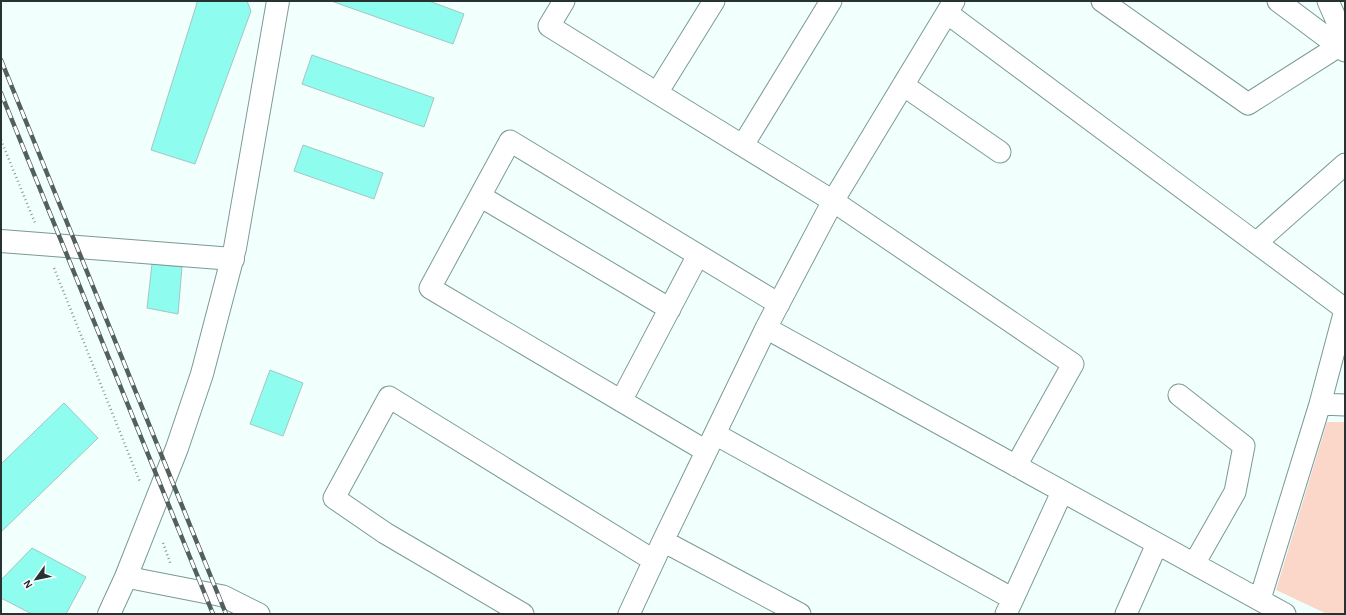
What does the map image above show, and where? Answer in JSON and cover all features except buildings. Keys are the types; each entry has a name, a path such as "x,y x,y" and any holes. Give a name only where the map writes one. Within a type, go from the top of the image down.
{"street":[{"path":"109,614 126,577 177,448 202,374 232,259 278,1"},
{"path":"564,1 549,26 833,201 1073,364 1016,466"},
{"path":"657,93 714,1"},
{"path":"743,145 831,1"},
{"path":"1102,1 1248,104 1343,46"},
{"path":"1278,1 1343,46"},
{"path":"1328,1 1343,46"},
{"path":"629,614 662,541 766,328 833,201 951,7 1345,310 1320,404 1260,599"},
{"path":"903,85 1000,152"},
{"path":"779,304 510,141 430,288 621,401 710,443 1010,606 1062,492"},
{"path":"1257,242 1345,164"},
{"path":"480,196 670,309"},
{"path":"1,241 232,259"},
{"path":"621,401 698,255"},
{"path":"766,328 1285,614"},
{"path":"1179,395 1244,446 1235,492 1194,564"},
{"path":"523,614 385,533 334,498 388,398 653,560"},
{"path":"1320,404 1345,405"},
{"path":"662,541 800,614"},
{"path":"1126,614 1157,544"},
{"path":"126,577 223,596 259,614"}],"path":[{"path":"1,140 37,225"},
{"path":"51,261 152,512 180,587"}],"shaded area":[{"path":"1327,422 1345,422 1345,614 1327,614 1276,590"}],"railway":[{"path":"1,60 226,614"},
{"path":"1,93 213,614"}]}
